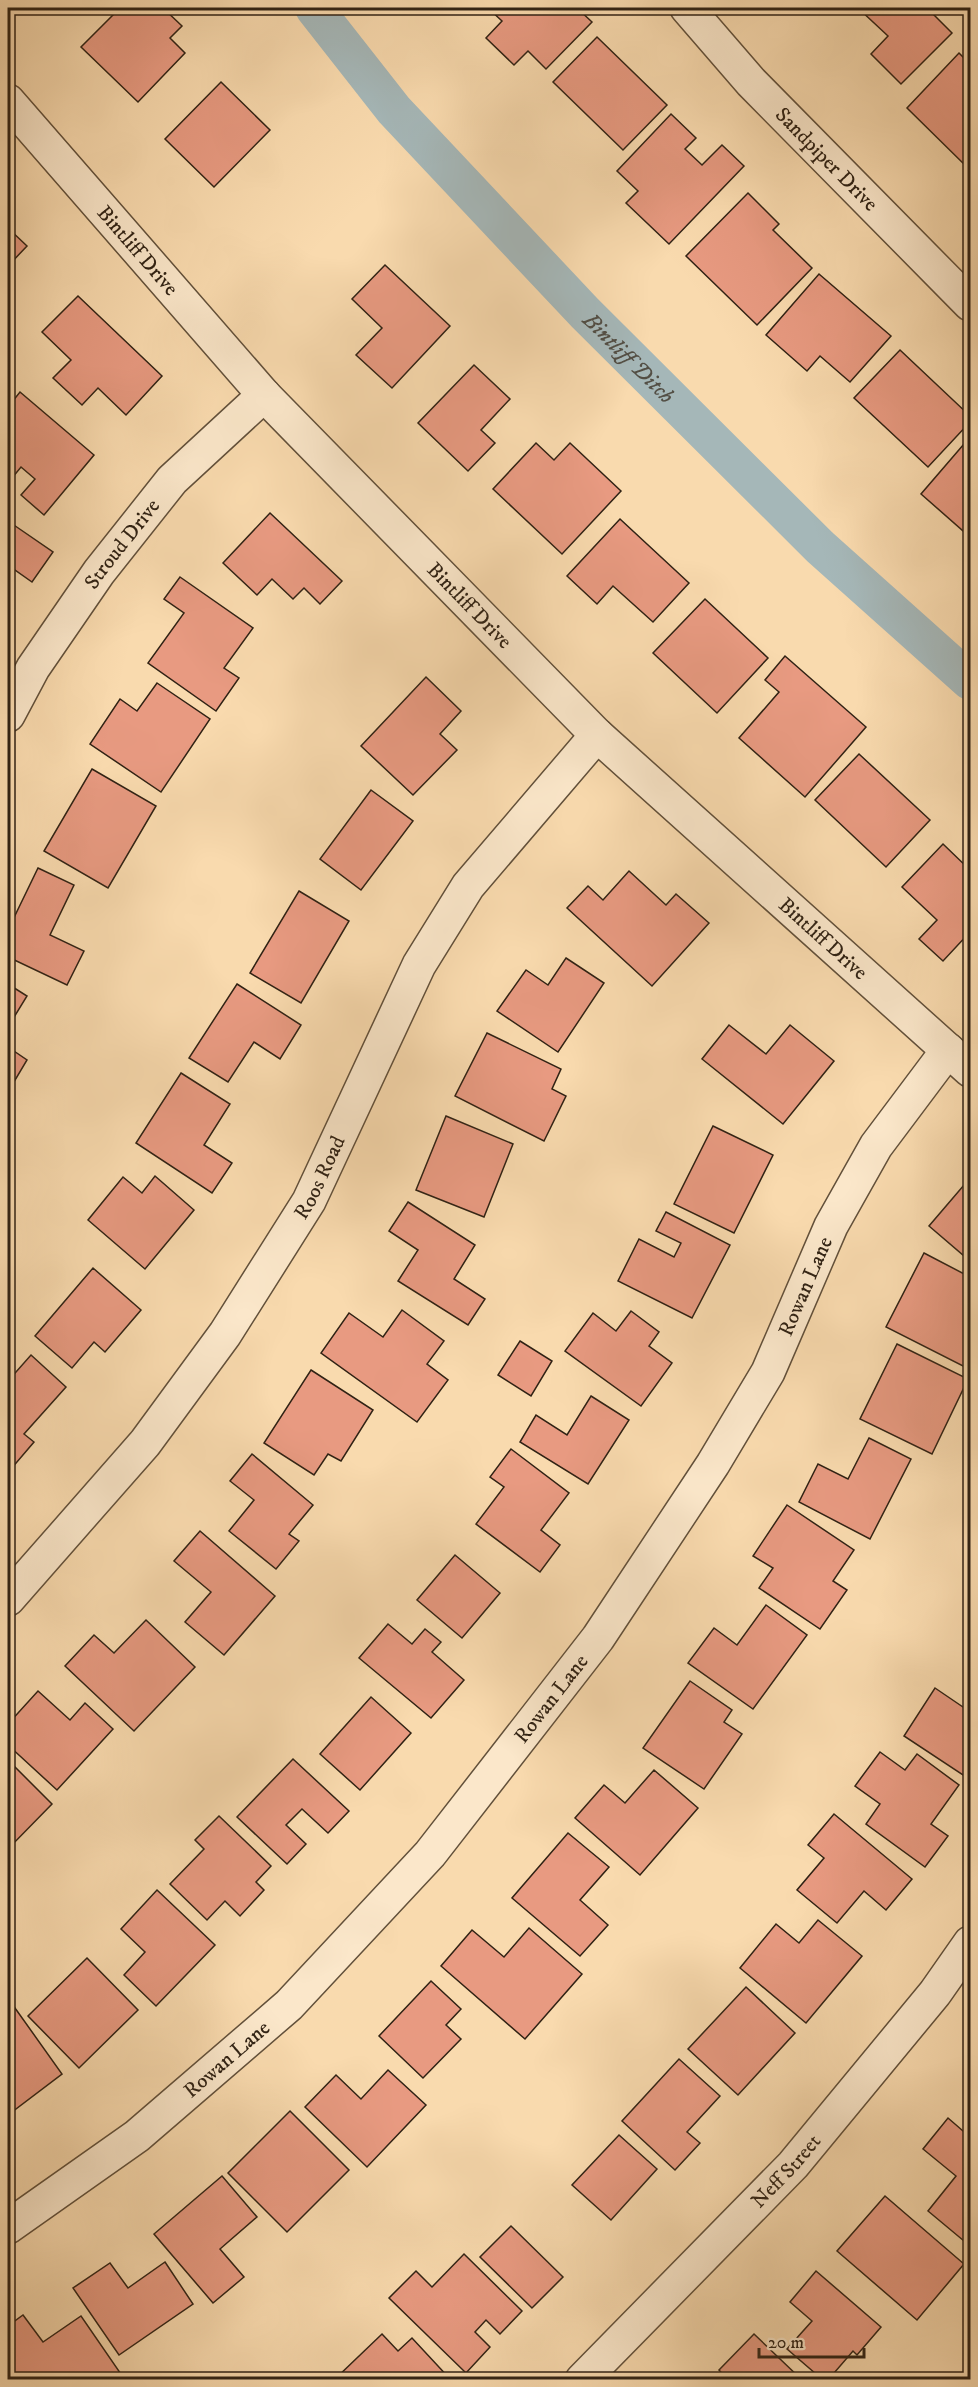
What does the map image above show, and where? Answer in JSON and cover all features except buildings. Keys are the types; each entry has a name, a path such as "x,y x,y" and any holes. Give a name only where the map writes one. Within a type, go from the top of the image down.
{"street":[{"name":"Sandpiper Drive","path":"687,8 751,82 970,304"},
{"name":"Bintliff Drive","path":"8,101 264,395 597,735 959,1060"},
{"name":"Stroud Drive","path":"8,715 33,668 99,572 165,490 264,395"},
{"name":"Roos Road","path":"8,1599 145,1443 225,1334 309,1202 419,965 431,945 468,886 597,735"},
{"name":"Rowan Lane","path":"8,2227 137,2136 289,2005 430,1854 598,1638 713,1464 768,1372 831,1226 876,1146 959,1060"},
{"name":"Neff Street","path":"582,2379 793,2165 935,1993 970,1943"}],"waterway":[{"name":"Bintliff Ditch","path":"314,8 394,110 585,313 820,547 970,681"}]}
